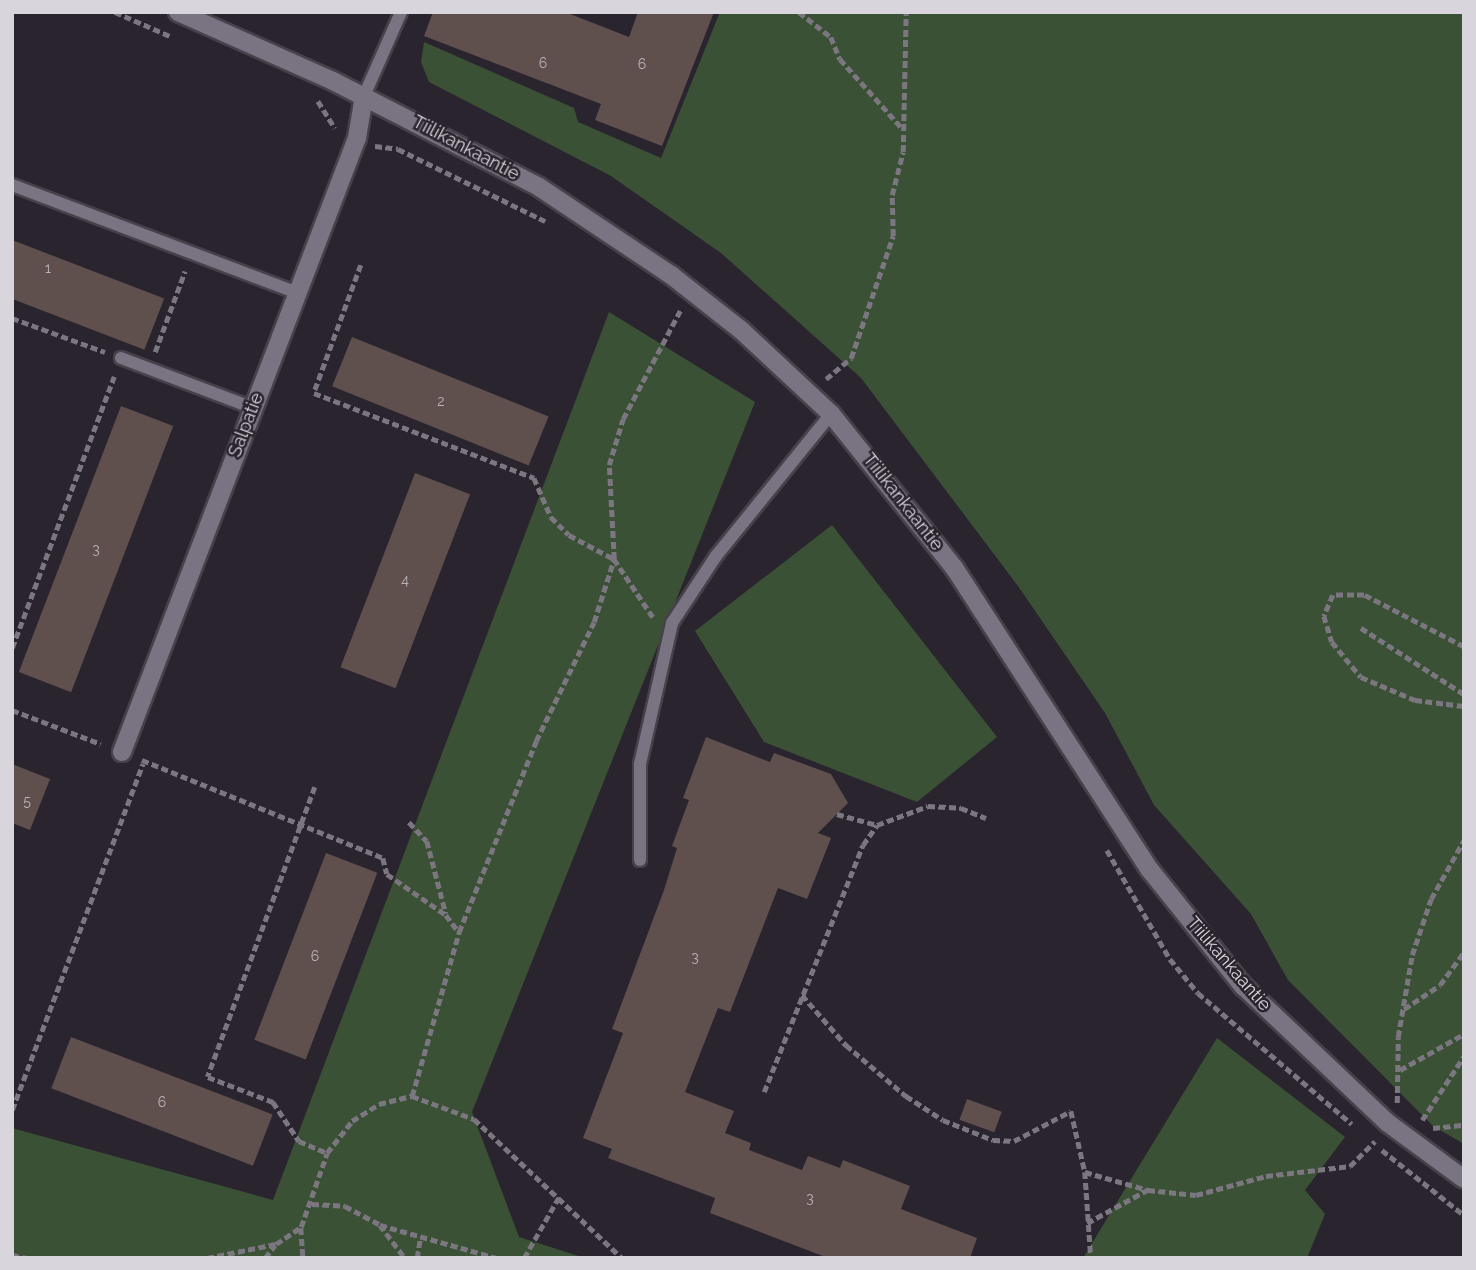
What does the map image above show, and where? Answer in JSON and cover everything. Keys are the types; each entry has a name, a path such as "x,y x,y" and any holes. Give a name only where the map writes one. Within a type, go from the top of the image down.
{"street":[{"name":"Tiilikankaantie","path":"178,12 364,96 491,160 606,230 741,330 831,414 955,569 1150,870 1243,986 1388,1124 1464,1179"},
{"name":"Salpatie","path":"122,752 357,138 364,96"}],"lane":[{"path":"364,96 401,12"},
{"path":"12,185 298,293"},
{"path":"121,358 253,408"},
{"path":"639,860 640,764 664,644 716,556 831,414"}],"path":[{"path":"115,12 177,39"},
{"path":"799,12 831,37 840,60 903,129"},
{"path":"809,392 851,358 878,290 893,236 892,195 903,129 906,12"},
{"path":"315,98 333,127 357,138 398,149 472,190 555,224"},
{"path":"148,369 192,253"},
{"path":"361,265 314,393 534,478 551,517 569,535 614,559 633,580 664,644"},
{"path":"671,301 691,317"},
{"path":"412,1096 459,932 536,741 594,622 614,559 609,465 624,419 681,309"},
{"path":"12,318 121,358 12,648"},
{"path":"1464,647 1364,595 1333,595 1324,616 1332,642 1361,677 1407,698 1464,706"},
{"path":"1360,628 1464,694"},
{"path":"12,710 303,822 383,858 387,874 446,915 459,932"},
{"path":"12,1110 144,761"},
{"path":"315,787 208,1077 273,1102 299,1141 327,1153"},
{"path":"764,1092 863,845 877,825 928,806 961,808 986,818"},
{"path":"837,814 877,825"},
{"path":"409,822 426,841 446,915"},
{"path":"1085,1172 1148,1190 1196,1195 1266,1176 1323,1173 1350,1166 1388,1124 1400,1097 1403,1009 1412,955 1431,899 1464,840"},
{"path":"1101,841 1170,959 1198,993 1373,1143 1464,1215"},
{"path":"1403,1009 1440,985 1464,952"},
{"path":"802,995 846,1045 906,1097 943,1120 993,1140 1014,1141 1071,1111 1085,1172 1091,1258"},
{"path":"1400,1070 1464,1034"},
{"path":"1402,1135 1422,1121 1464,1056"},
{"path":"303,1258 301,1227 312,1204 327,1153 352,1121 379,1104 412,1096 474,1119 622,1258"},
{"path":"1087,1223 1148,1190"},
{"path":"524,1258 559,1197"},
{"path":"312,1204 345,1206 380,1225 497,1258"},
{"path":"380,1225 405,1258"},
{"path":"265,1258 276,1244 301,1227"},
{"path":"417,1258 420,1238"},
{"path":"207,1258 276,1244"},
{"path":"12,1255 27,1258"}],"green space":[{"path":"720,12 1464,12 1464,1144 1433,1126 1288,980 1251,914 1154,805 1105,713 1018,586 861,378 721,253 611,176 429,82 421,62 424,42 574,108 578,122 661,158"},
{"path":"609,312 755,402 472,1112 519,1237 585,1258 12,1258 12,1128 273,1200"},
{"path":"832,525 997,737 917,802 764,742 695,631"},
{"path":"1217,1038 1345,1137 1305,1190 1325,1214 1307,1258 1083,1258"}],"building":[{"path":"433,12 565,12 629,37 638,12 714,12 662,146 595,120 601,104 424,36"},
{"path":"12,240 164,298 144,350 12,299"},
{"path":"352,337 549,416 529,466 332,386"},
{"path":"121,406 173,426 71,692 19,672"},
{"path":"415,473 470,494 396,688 340,667"},
{"path":"706,737 770,762 774,753 831,774 848,803 818,833 831,838 807,899 778,888 730,1012 718,1008 685,1092 734,1111 725,1133 751,1143 749,1150 802,1170 808,1156 840,1168 843,1160 910,1186 901,1209 977,1238 970,1258 828,1258 710,1213 715,1198 608,1158 612,1149 583,1138 623,1033 612,1029 664,890 677,848 672,846 689,800 683,798"},
{"path":"12,764 50,779 30,830 12,823"},
{"path":"326,853 377,873 306,1059 254,1040"},
{"path":"71,1037 273,1114 253,1166 51,1088"},
{"path":"967,1099 1002,1112 994,1132 959,1120"}]}
